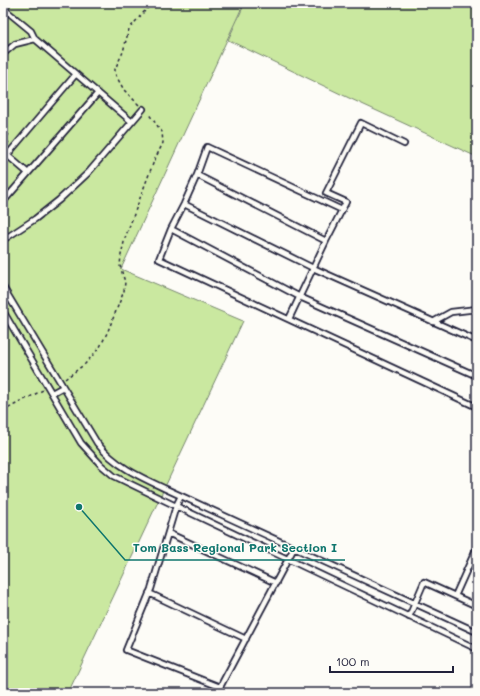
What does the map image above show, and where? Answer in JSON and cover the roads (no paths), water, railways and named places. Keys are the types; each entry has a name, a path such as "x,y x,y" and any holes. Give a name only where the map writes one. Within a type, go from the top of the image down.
{"lane":[{"path":"3,8 31,31 35,39 132,122"},
{"path":"3,54 15,44 35,39"},
{"path":"28,173 5,157 76,74"},
{"path":"3,202 98,92"},
{"path":"3,240 60,200 88,173 144,109"},
{"path":"289,319 346,202 326,193 361,123 404,144"},
{"path":"342,210 207,147 197,175 171,229 159,259 477,407"},
{"path":"197,175 326,241"},
{"path":"184,204 313,268 477,341"},
{"path":"171,229 300,297 477,376"},
{"path":"3,287 97,442 105,453 127,470 477,632"},
{"path":"433,322 450,312 477,309"},
{"path":"3,311 81,443 101,466 114,476 477,649"},
{"path":"52,393 63,387"},
{"path":"181,496 176,506 149,593 126,650 220,687 294,548"},
{"path":"168,533 276,583"},
{"path":"455,596 477,547"},
{"path":"409,617 424,582 477,606"},
{"path":"149,593 246,639"}],"place":[{"name":"Tom Bass Regional Park Section I","path":"79,507"}]}
